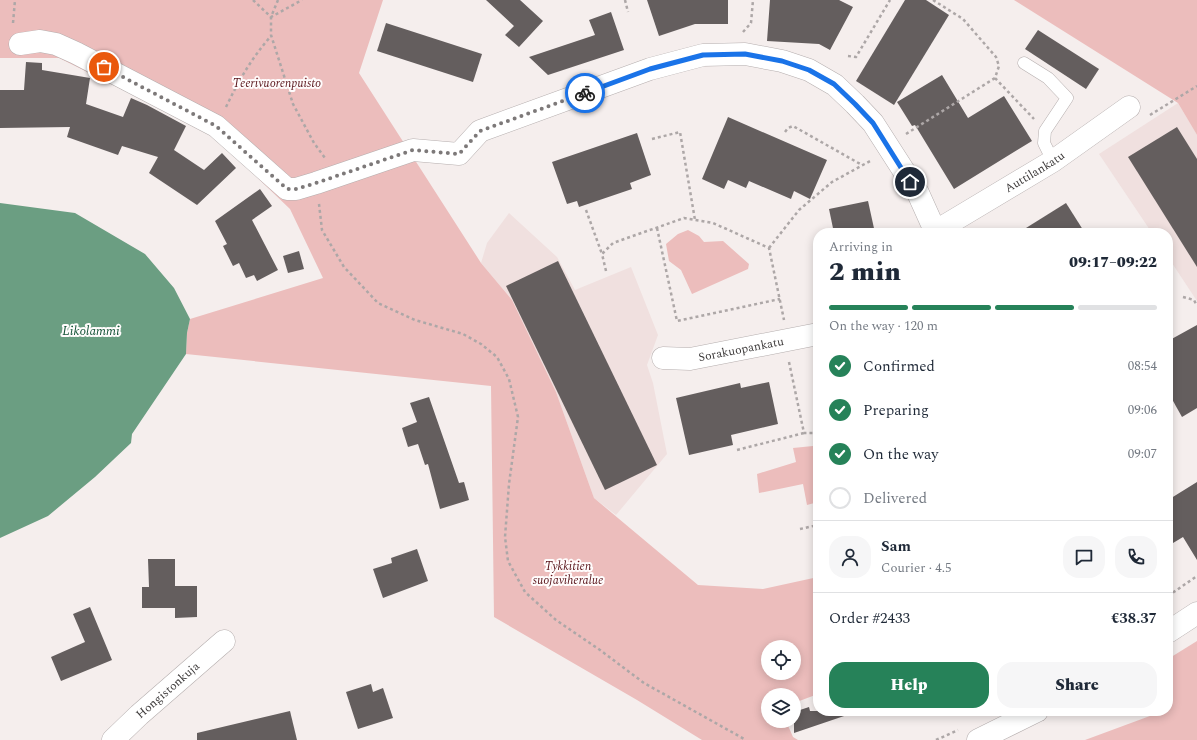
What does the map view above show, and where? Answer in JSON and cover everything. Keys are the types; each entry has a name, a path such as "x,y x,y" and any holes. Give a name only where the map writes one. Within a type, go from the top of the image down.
{"street":[{"path":"20,44 40,41 56,44 216,126 287,189 296,189 316,183 413,150 459,154 480,131 650,69 703,55 745,54 782,61 809,70 835,85 873,123 880,153 918,193 934,228"},
{"name":"Auttilankatu","path":"943,228 1053,161 1129,107"},
{"name":"Sorakuopankatu","path":"663,358 690,359 788,350 813,337"},
{"path":"1173,629 1197,613"},
{"name":"Hongistonkuja","path":"113,740 139,715 224,641"},
{"path":"978,740 1027,716"}],"lane":[{"path":"1024,63 1048,78 1067,98 1045,131 1044,143 1053,161"}],"path":[{"path":"253,0 271,17"},
{"path":"278,0 271,17 271,35 293,104 314,143 337,176"},
{"path":"271,17 302,0"},
{"path":"625,0 628,12"},
{"path":"743,32 751,22 754,0"},
{"path":"848,56 856,56 890,0"},
{"path":"769,248 799,210 832,182 863,165 996,78 999,66 996,57 963,19 933,0"},
{"path":"216,126 242,74 271,35"},
{"path":"996,78 1045,131"},
{"path":"1154,112 1197,86"},
{"path":"785,132 788,128 793,126 863,165"},
{"path":"652,139 680,132 695,220"},
{"path":"316,183 322,230 344,267 378,303 415,320 463,334 481,344 497,357 509,379 518,417 509,484 505,537 508,561 525,592 556,620 600,650 644,683 746,740"},
{"path":"586,210 602,254 606,271"},
{"path":"602,254 613,243 684,218 713,223 769,248"},
{"path":"657,228 677,321 780,299"},
{"path":"769,248 780,299 804,433"},
{"path":"1183,297 1194,300 1197,306"},
{"path":"737,450 804,433 813,433"},
{"path":"800,529 813,526"},
{"path":"1173,593 1197,576"}],"shaded area":[{"path":"1178,103 1197,135 1197,301 1173,265 1173,228 1149,228 1099,154"},
{"path":"509,213 557,257 575,290 631,267 658,335 647,365 653,383 667,454 616,515 594,498 556,392 512,300 481,263 487,243"}],"green space":[{"name":"Teerivuorenpuisto","path":"0,0 383,0 359,73 481,263 512,300 556,392 594,498 698,585 763,589 813,578 813,696 801,700 801,688 761,688 761,728 789,728 793,737 798,740 702,740 637,700 494,617 491,386 186,354 187,333 190,319 323,278 290,209 212,134 59,58 0,58"},
{"path":"1014,0 1197,0 1197,135 1178,103"},
{"path":"688,230 699,236 704,242 723,241 749,264 748,269 692,294 681,270 669,261 666,244 678,234"},
{"path":"813,446 813,503 807,505 803,484 759,493 757,474 796,462 793,448"},
{"path":"1197,641 1197,740 1085,740 1150,716 1173,716 1173,656"}],"water":[{"name":"Likolammi","path":"0,203 75,213 145,254 174,288 190,319 187,333 186,354 132,434 131,443 95,477 48,516 0,538"}],"building":[{"path":"486,0 520,0 543,21 519,47 505,35 514,26"},
{"path":"647,0 728,0 728,24 695,24 659,36"},
{"path":"770,0 839,0 853,7 830,50 819,44 767,41"},
{"path":"905,0 926,0 949,15 894,105 856,81"},
{"path":"611,12 624,50 548,75 529,57 595,35 589,20"},
{"path":"386,23 482,54 473,82 377,51"},
{"path":"1038,30 1099,69 1086,89 1025,49"},
{"path":"26,62 42,63 42,70 90,78 86,104 123,117 131,98 186,126 174,150 204,170 222,153 236,168 197,205 149,173 158,157 122,146 118,155 67,137 70,127 0,128 0,90 24,90"},
{"path":"942,75 968,118 1004,96 1032,141 954,189 915,125 912,126 897,102"},
{"path":"728,117 827,160 810,199 794,191 791,199 749,181 746,188 728,180 724,189 702,179"},
{"path":"1177,127 1197,159 1197,267 1173,228 1128,157"},
{"path":"637,133 651,175 630,183 632,189 579,207 577,201 567,204 552,162"},
{"path":"260,189 272,206 252,220 278,270 257,281 254,275 246,278 239,263 233,266 223,246 227,244 215,221"},
{"path":"868,201 874,228 833,228 829,209"},
{"path":"1066,203 1082,228 1026,228"},
{"path":"299,251 304,269 288,273 283,256"},
{"path":"558,261 657,465 605,490 506,286"},
{"path":"1197,325 1197,408 1182,417 1173,401 1173,338"},
{"path":"769,382 778,424 731,435 733,445 689,455 676,398 740,383 741,388"},
{"path":"429,397 459,483 464,482 469,500 440,509 428,464 425,465 418,444 408,447 402,428 417,422 410,403"},
{"path":"1197,482 1197,560 1183,537 1173,543 1173,497"},
{"path":"417,549 428,581 383,598 373,569 392,563 391,558"},
{"path":"148,559 175,559 175,586 197,586 197,617 175,618 175,608 142,608 142,587 149,587"},
{"path":"90,607 112,660 61,681 51,657 85,642 73,614"},
{"path":"371,684 373,692 383,688 393,718 358,729 346,692"},
{"path":"809,707 810,711 813,711 813,716 844,716 794,733 794,728 801,728 801,710"},
{"path":"290,711 297,740 197,740 197,733"}],"way so far":[{"path":"104,67 216,126 287,189 296,189 316,183 413,150 459,154 480,131 585,93"}],"route":[{"path":"585,93 650,69 703,55 745,54 782,61 809,70 834,84 873,123 910,182"}],"park label":[{"name":"Tykkitien suojaviheralue","path":"568,573"}]}
